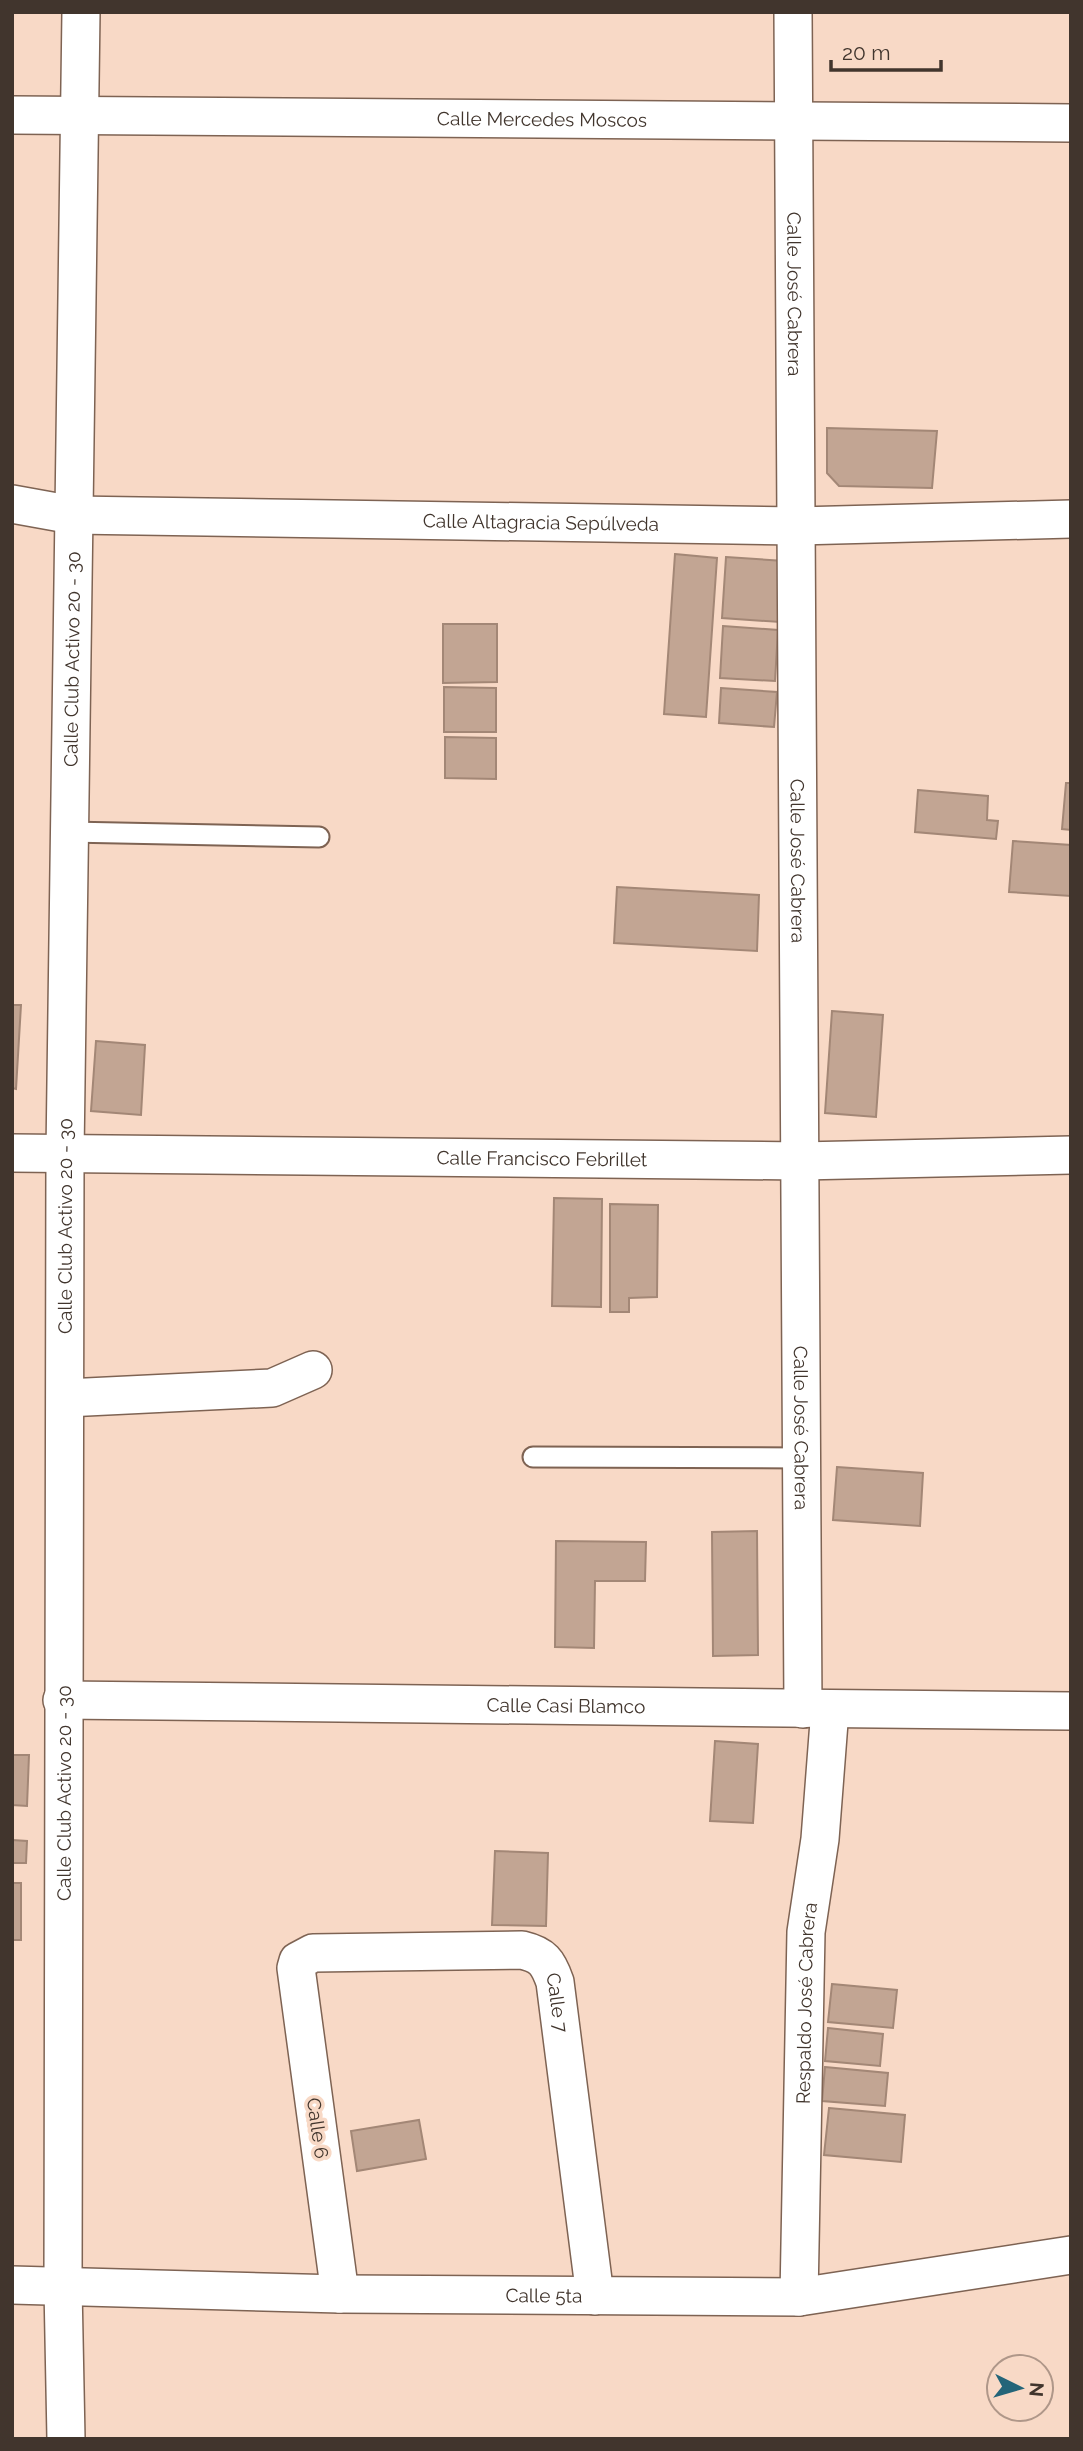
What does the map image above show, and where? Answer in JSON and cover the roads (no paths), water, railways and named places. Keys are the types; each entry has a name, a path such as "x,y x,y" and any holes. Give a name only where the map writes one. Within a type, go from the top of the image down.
{"street":[{"name":"Calle Club Activo 20 - 30","path":"66,2439 62,2287 65,1153 73,515 82,115 81,12"},
{"name":"Calle José Cabrera","path":"793,12 802,1458 817,1709"},
{"name":"Calle Mercedes Moscos","path":"12,115 1071,122"},
{"name":"Calle Altagracia Sepúlveda","path":"12,505 73,515 798,526 1071,519"},
{"name":"Calle Francisco Febrillet","path":"12,1153 800,1161 1071,1155"},
{"path":"66,1398 272,1388 313,1370"},
{"name":"Calle Casi Blamco","path":"62,1700 1071,1711"},
{"name":"Respaldo José Cabrera","path":"799,2297 806,1932 820,1839 817,1709"},
{"name":"Calle 7","path":"298,1961 313,1953 522,1950 536,1954 548,1962 555,1982 595,2296"},
{"name":"Calle 6","path":"298,1961 296,1968 340,2294"},
{"name":"Calle 5ta","path":"12,2285 340,2294 799,2297 1071,2255"}],"lane":[{"path":"69,832 319,837"},
{"path":"533,1457 802,1458"}]}
